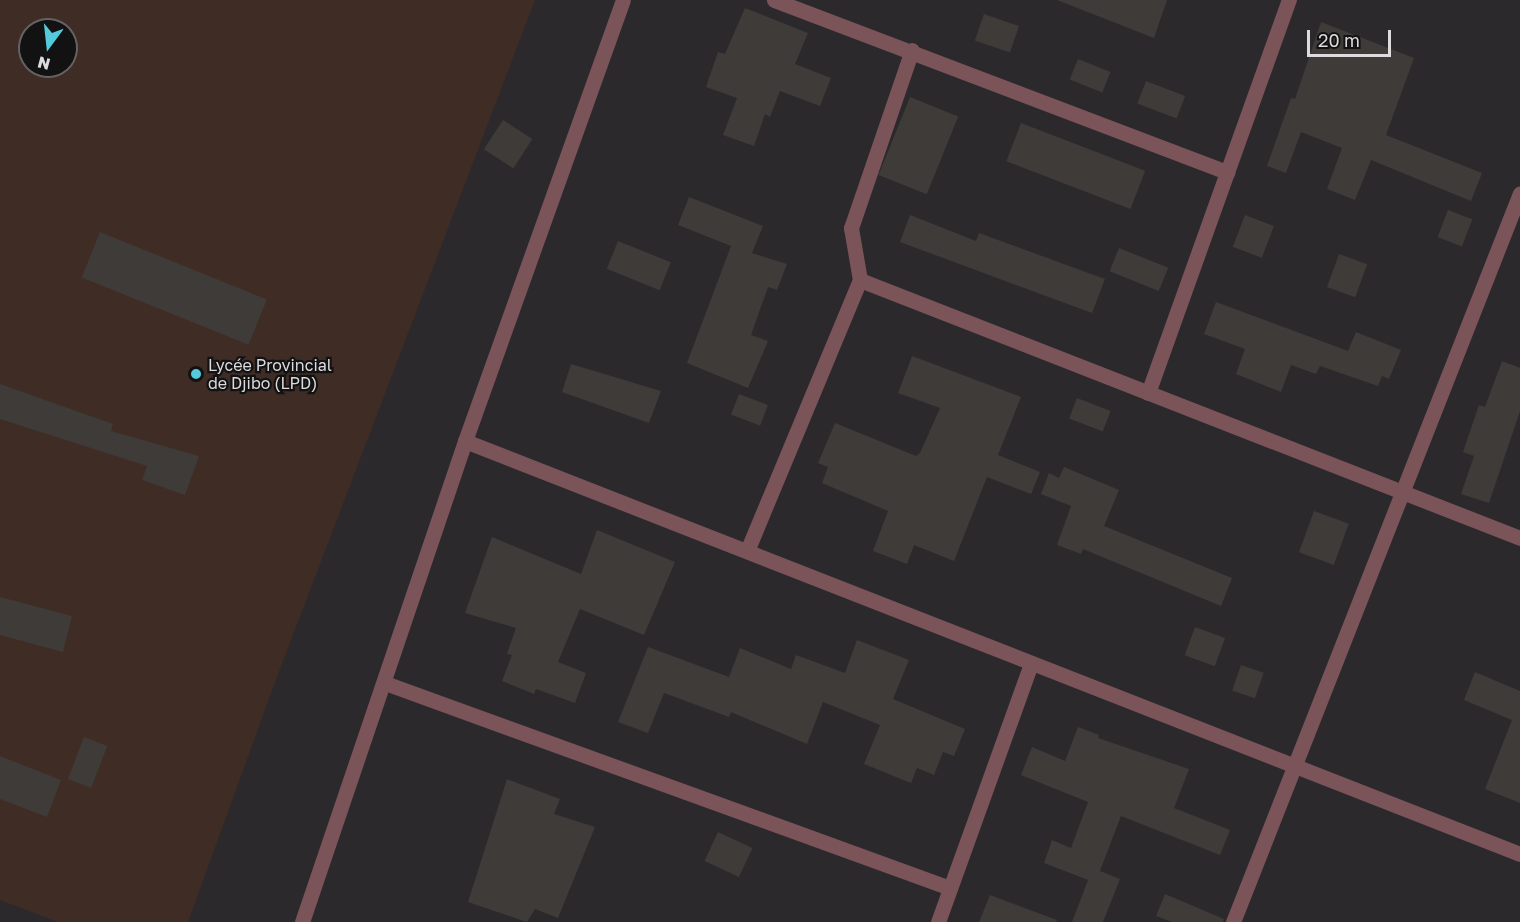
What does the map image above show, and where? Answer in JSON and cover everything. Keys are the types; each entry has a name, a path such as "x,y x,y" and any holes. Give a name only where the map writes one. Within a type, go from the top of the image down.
{"street":[{"path":"302,922 385,683 465,441 623,0"},
{"path":"774,0 912,50 1227,172"},
{"path":"1148,393 1288,0"},
{"path":"747,551 860,280 851,228 912,50"},
{"path":"1233,922 1520,193"},
{"path":"860,280 1520,538"},
{"path":"465,441 1520,854"},
{"path":"938,922 1031,663"},
{"path":"385,683 950,888"}],"shaded area":[{"name":"Lycée Provincial de Djibo (LPD)","path":"0,0 535,0 275,682 188,922 58,922 0,900"}],"building":[{"path":"1057,0 1167,0 1154,38"},
{"path":"745,8 808,33 795,64 831,78 820,106 780,91 770,117 765,114 754,146 723,135 737,98 706,87 718,52 725,54"},
{"path":"984,14 1019,26 1010,53 975,40"},
{"path":"1321,22 1414,58 1386,135 1482,173 1471,201 1371,160 1355,200 1327,189 1342,148 1301,132 1286,173 1267,166 1291,98 1295,99"},
{"path":"1078,59 1110,72 1102,93 1070,79"},
{"path":"1146,81 1185,96 1177,118 1137,103"},
{"path":"910,97 958,116 927,194 879,175"},
{"path":"503,120 532,139 513,168 484,149"},
{"path":"1021,123 1145,171 1130,209 1006,161"},
{"path":"689,197 763,226 752,253 787,264 777,290 768,287 751,335 768,341 748,388 687,363 731,246 678,225"},
{"path":"1448,210 1472,219 1462,246 1438,237"},
{"path":"910,215 976,241 979,233 1105,279 1092,313 900,242"},
{"path":"1245,215 1274,226 1262,258 1233,247"},
{"path":"100,232 267,299 249,345 82,277"},
{"path":"618,241 671,262 660,290 607,269"},
{"path":"1119,248 1168,268 1159,291 1110,271"},
{"path":"1339,254 1367,264 1355,297 1327,287"},
{"path":"1216,302 1348,351 1356,332 1401,350 1389,379 1382,376 1378,386 1320,366 1316,374 1291,365 1281,392 1236,374 1245,349 1204,334"},
{"path":"912,356 1021,397 998,455 1040,472 1031,494 987,477 954,561 914,545 907,564 873,551 888,511 822,483 828,467 818,463 835,423 916,456 920,453 940,408 898,393"},
{"path":"1502,361 1520,368 1520,411 1489,503 1461,494 1474,456 1463,452 1479,405 1485,407"},
{"path":"571,364 661,391 649,423 562,392"},
{"path":"0,384 113,424 111,431 199,456 185,495 142,480 147,466 0,419"},
{"path":"739,394 768,405 760,426 731,415"},
{"path":"1077,398 1111,411 1103,431 1069,419"},
{"path":"1064,467 1119,490 1104,526 1232,578 1221,606 1083,549 1081,554 1057,545 1071,506 1041,494 1049,473 1059,478"},
{"path":"1314,511 1349,524 1334,565 1299,552"},
{"path":"597,530 675,562 644,635 580,609 558,662 586,673 575,703 536,689 534,694 502,681 512,655 507,654 516,628 465,613 492,537 581,574"},
{"path":"0,597 72,616 63,652 0,635"},
{"path":"1195,627 1225,638 1215,666 1185,655"},
{"path":"857,640 909,660 893,699 965,729 954,756 943,752 934,775 917,768 911,783 864,764 880,725 823,702 807,744 731,712 729,717 664,693 648,733 618,722 648,647 729,677 740,648 791,669 796,655 845,673"},
{"path":"1241,665 1264,673 1255,698 1232,691"},
{"path":"1475,672 1520,691 1520,803 1485,789 1512,720 1464,700"},
{"path":"1078,727 1099,735 1098,738 1189,769 1174,808 1230,830 1220,855 1121,816 1100,871 1120,879 1103,922 1072,922 1088,880 1044,863 1052,840 1071,848 1088,802 1021,775 1032,747 1065,761"},
{"path":"84,737 107,746 91,788 68,779"},
{"path":"0,756 61,780 47,817 0,799"},
{"path":"507,779 560,799 554,814 595,827 558,918 535,909 527,922 468,902"},
{"path":"718,832 752,848 739,877 704,861"},
{"path":"1165,894 1224,919 1223,922 1172,922 1156,916"},
{"path":"990,895 1057,920 1056,922 979,922"}],"place":[{"name":"Lycée Provincial de Djibo (LPD)","path":"196,374"}]}
